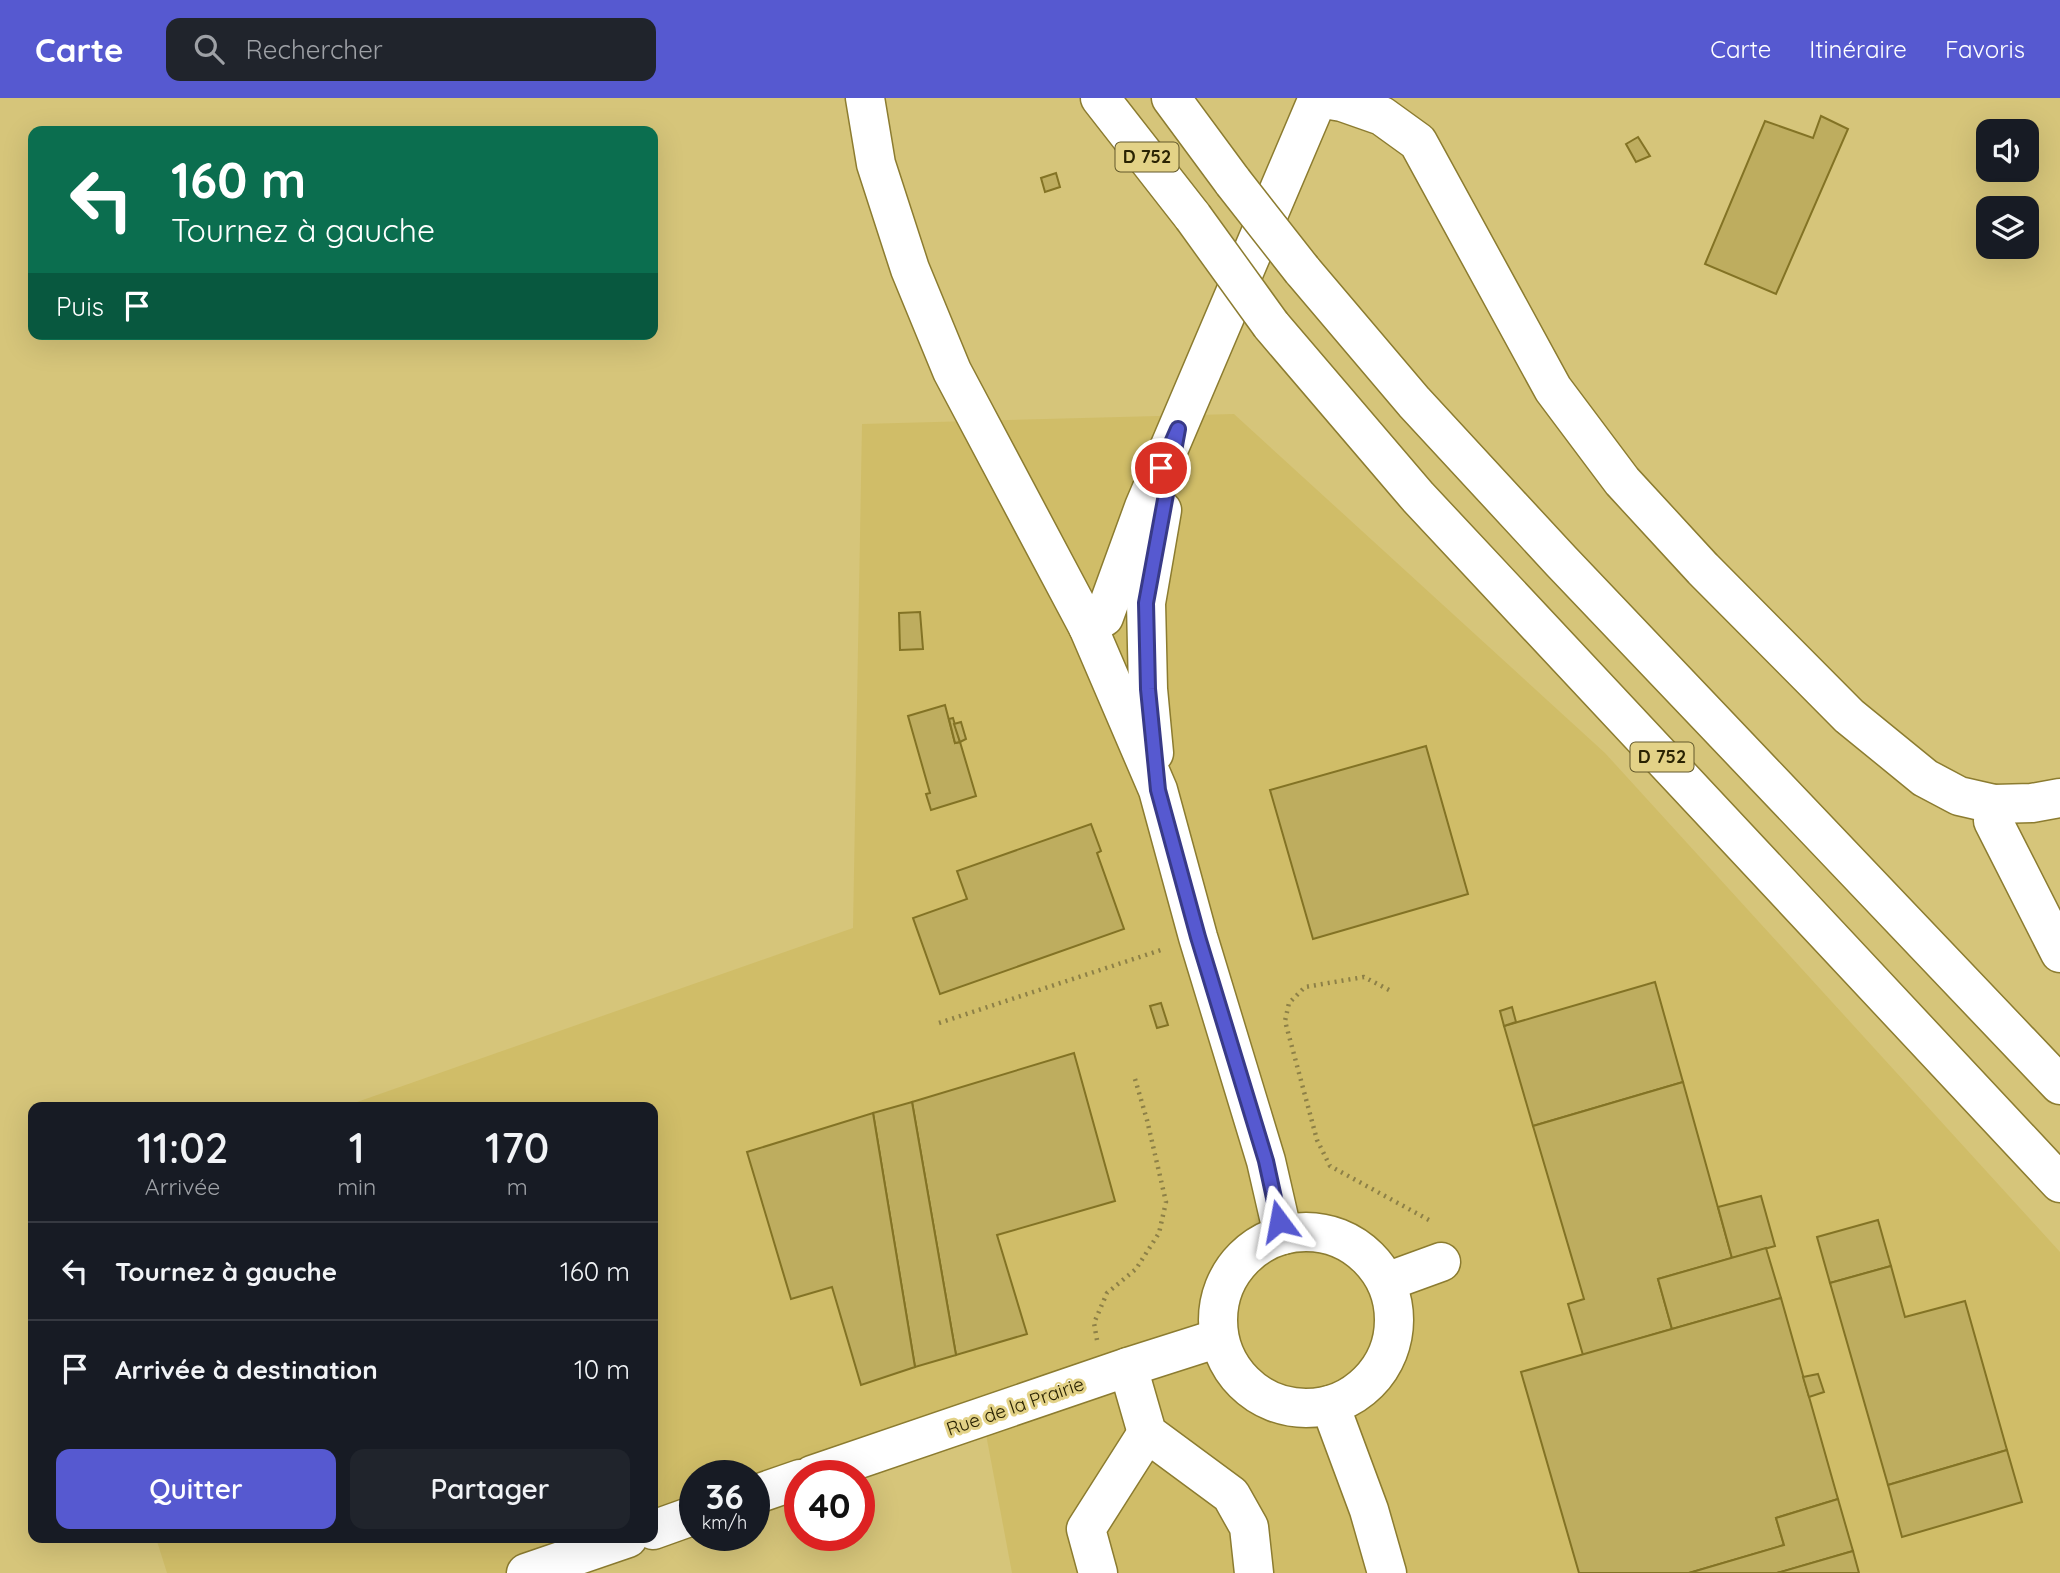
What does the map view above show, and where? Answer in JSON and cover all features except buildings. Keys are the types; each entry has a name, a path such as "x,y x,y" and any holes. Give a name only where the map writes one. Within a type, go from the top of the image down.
{"main road":[{"path":"864,98 876,164 910,269 952,370 1088,627 1158,790 1198,937 1266,1161 1283,1235"},
{"name":"D 752","path":"1100,98 1193,217 1270,325 1418,497 2060,1183"},
{"name":"D 752","path":"1171,98 1302,270 1413,402 2060,1085"},
{"path":"1088,627 1104,617 1144,507 1318,98 1342,102 1382,116 1418,142 1553,389 1622,481 1703,569 1849,716 1925,778 1959,796 1994,804 2032,803 2060,798"},
{"path":"1158,790 1148,689 1146,603 1178,429"},
{"path":"1994,804 1993,821 2060,953"},
{"path":"1313,1232 1343,1240 1368,1257 1386,1282 1394,1312 1392,1342 1379,1370 1358,1392 1330,1405 1301,1408 1273,1402 1249,1387 1230,1365 1219,1339 1218,1312 1224,1286 1238,1263 1258,1245 1283,1235 1313,1232"},
{"path":"1386,1282 1441,1262"},
{"name":"Rue de la Prairie","path":"856,1460 1219,1339"},
{"path":"1117,1371 1147,1433 1231,1495 1249,1527 1254,1573"},
{"path":"1330,1405 1369,1510 1387,1573"},
{"path":"1097,1573 1086,1529 1147,1433"},
{"path":"658,1528 679,1521"},
{"path":"526,1573 613,1543"}],"path":[{"path":"939,1023 1198,937"},
{"path":"1389,990 1364,977 1305,986 1289,1003 1285,1021 1317,1140 1330,1166 1429,1220"},
{"path":"1117,1371 1094,1323 1107,1293 1136,1269 1159,1233 1166,1202 1135,1079"}],"shaded area":[{"path":"1234,414 1605,753 2060,1252 2060,1573 1012,1573 985,1429 829,1460 784,1460 784,1469 770,1472 770,1460 679,1460 679,1528 658,1534 658,1102 357,1102 853,928 862,424"},
{"path":"158,1543 632,1543 540,1573 167,1573"}],"route":[{"path":"1161,468 1178,429 1146,603 1148,689 1158,790 1198,937 1266,1161 1279,1221"}]}
